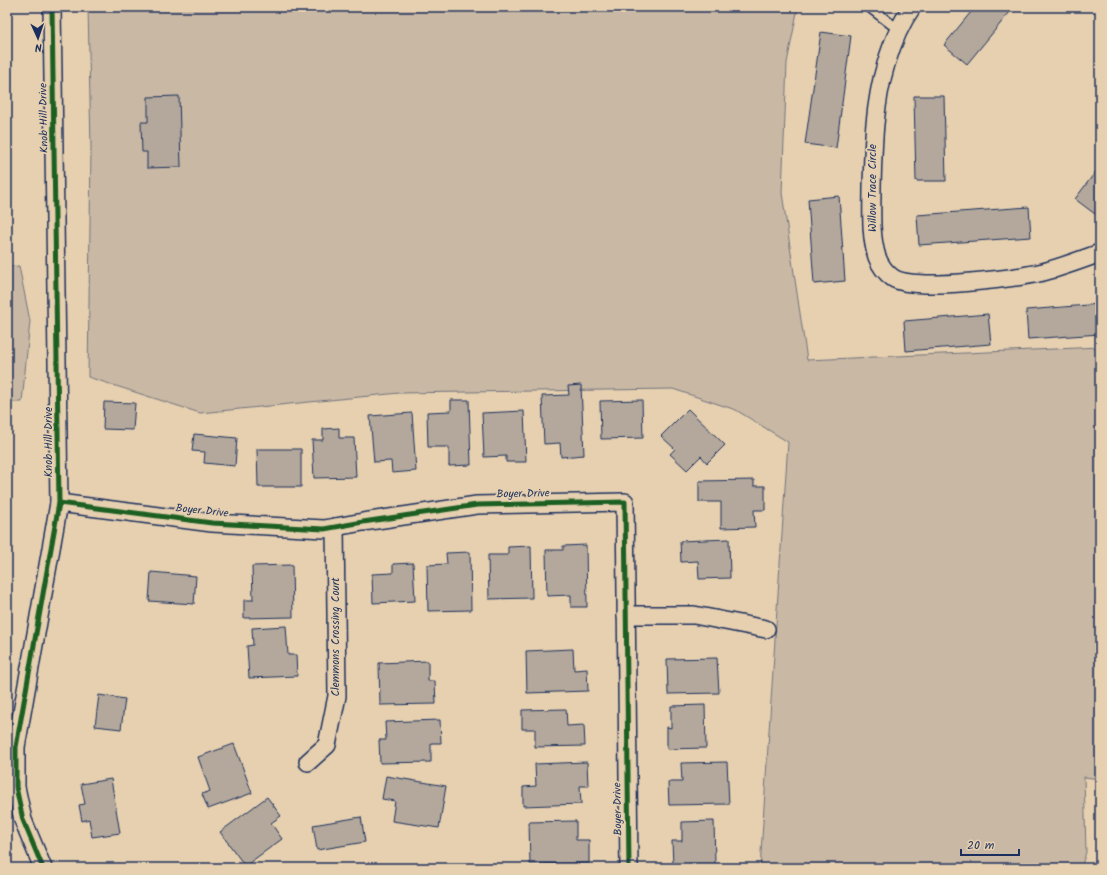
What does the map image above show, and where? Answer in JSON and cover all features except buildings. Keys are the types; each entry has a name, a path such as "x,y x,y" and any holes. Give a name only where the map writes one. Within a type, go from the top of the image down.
{"street":[{"name":"Knob Hill Drive","path":"43,868 22,813 16,786 16,746 59,503 52,7"},
{"name":"Willow Trace Circle","path":"912,7 899,30 886,65 878,100 873,143 872,205 874,240 877,257 887,273 902,282 936,284 980,281 1042,272 1076,263 1100,253"},
{"name":"Boyer Drive","path":"59,503 212,522 324,529 477,505 625,502 629,868"},
{"name":"Clemmons Crossing Court","path":"308,762 327,745 337,696 335,527"},
{"path":"626,615 694,615 766,630"}],"lane":[{"path":"869,7 899,30"}],"shaded area":[{"path":"88,7 798,7 787,63 782,193 807,360 1100,347 1100,779 1084,777 1086,852 1081,868 760,868 788,442 736,410 673,389 399,393 200,413 88,377 91,148"},
{"path":"19,266 30,321 22,402 7,402 7,267"}],"cycle path":[{"path":"43,868 23,820 16,787 16,747 59,503 52,7"},
{"path":"59,503 212,523 324,529 477,505 625,502 629,868"}]}
